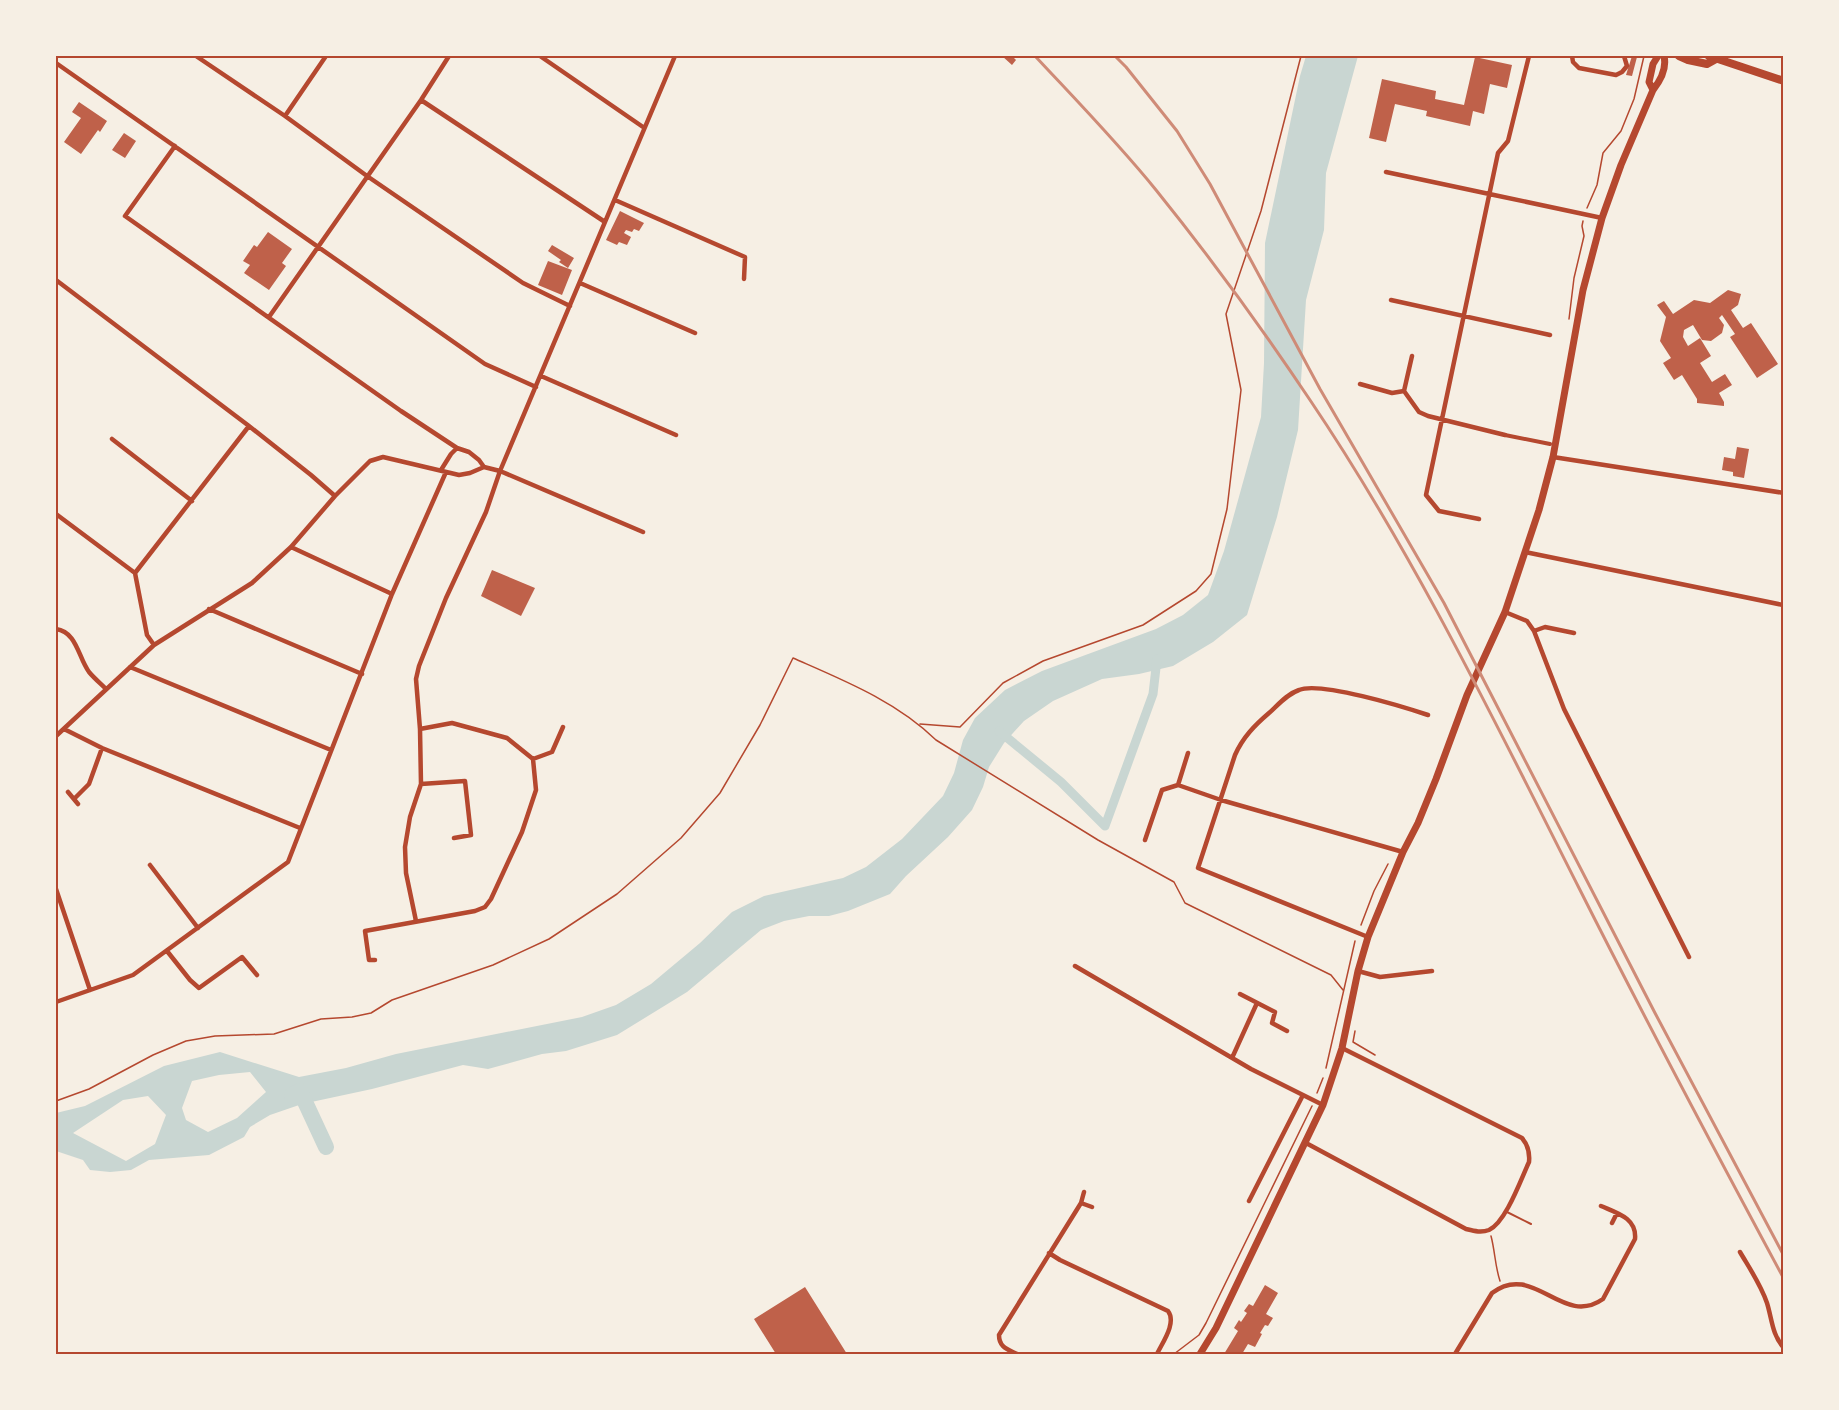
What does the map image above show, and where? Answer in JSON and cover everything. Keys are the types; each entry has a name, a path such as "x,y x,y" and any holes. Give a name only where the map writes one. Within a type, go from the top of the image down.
{"main road":[{"path":"1653,90 1648,82 1658,56"},
{"path":"1200,1354 1215,1328 1323,1105 1342,1048 1358,971 1368,937 1436,779 1467,694 1505,612 1553,457 1583,290 1602,218 1620,165 1653,90 1661,79 1666,62 1665,56"},
{"path":"1679,56 1707,64 1714,57 1784,81"}],"street":[{"path":"196,56 523,283 570,306"},
{"path":"285,116 326,56"},
{"path":"269,317 421,100 449,56"},
{"path":"540,56 643,127"},
{"path":"416,921 406,873 405,847 410,817 421,784 416,679 419,666 446,598 486,512 500,471 615,200 643,127 675,56"},
{"path":"1479,519 1439,511 1426,495 1498,153 1508,141 1529,56"},
{"path":"1572,56 1573,62 1579,68 1616,75 1626,66 1624,56"},
{"path":"56,63 485,364 536,387"},
{"path":"421,100 604,222"},
{"path":"175,146 125,216 401,411 457,448 469,452 484,467"},
{"path":"1386,172 1602,218"},
{"path":"615,200 745,257 744,279"},
{"path":"56,280 249,426 335,496"},
{"path":"580,283 695,333"},
{"path":"1391,300 1550,335"},
{"path":"1413,356 1404,391 1419,412 1441,420 1550,444"},
{"path":"541,376 676,435"},
{"path":"1360,384 1392,393 1404,391"},
{"path":"135,573 249,426"},
{"path":"112,439 192,501"},
{"path":"56,1002 133,975 288,862 392,594 451,454 457,448"},
{"path":"1553,457 1784,493"},
{"path":"56,736 154,645 252,583 291,547 364,465 378,458 459,475 484,467 500,471 643,532"},
{"path":"56,514 135,573 145,629 154,645"},
{"path":"291,547 392,594"},
{"path":"1525,552 1784,605"},
{"path":"209,609 362,674"},
{"path":"1505,612 1527,621 1534,631 1564,709 1689,957"},
{"path":"1534,631 1545,627 1574,633"},
{"path":"56,629 62,630 76,642 88,671 106,689"},
{"path":"130,667 331,750"},
{"path":"1368,937 1198,868 1242,739 1287,697 1299,690 1314,687 1386,702 1428,715"},
{"path":"375,960 369,960 365,931 475,911 484,907 491,899 522,832 536,790 533,759 507,738 452,723 420,729"},
{"path":"533,759 552,752 563,727"},
{"path":"64,729 102,748 300,828"},
{"path":"74,799 89,784 102,748"},
{"path":"1178,785 1188,753"},
{"path":"421,784 465,781 471,835 454,838"},
{"path":"1145,840 1162,790 1178,785 1221,800 1403,852"},
{"path":"68,792 78,804"},
{"path":"150,865 198,928"},
{"path":"56,889 90,990"},
{"path":"167,951 199,988 242,957 257,975"},
{"path":"1074,966 1232,1058 1323,1105"},
{"path":"1358,971 1380,977 1432,971"},
{"path":"1240,994 1275,1012 1272,1023 1287,1031"},
{"path":"1232,1058 1257,1003"},
{"path":"1306,1143 1466,1229 1480,1232 1490,1229 1498,1222 1529,1162 1530,1153 1522,1138 1342,1048"},
{"path":"1249,1201 1304,1095"},
{"path":"1017,1354 1003,1347 999,1342 999,1335 1081,1203 1084,1192"},
{"path":"1081,1203 1092,1207"},
{"path":"1455,1354 1492,1293 1502,1286 1523,1284 1577,1308 1595,1305 1603,1299 1635,1239 1636,1231 1627,1217 1601,1206"},
{"path":"1612,1223 1617,1212"},
{"path":"1740,1252 1760,1287 1767,1304 1772,1329 1784,1348"},
{"path":"1049,1253 1168,1311 1172,1322 1157,1354"}],"lane":[{"path":"1505,1211 1531,1224"}],"path":[{"path":"920,724 960,727 1003,683 1043,661 1143,625 1196,591 1211,574 1227,509 1241,390 1226,314 1261,211 1301,56"},
{"path":"1587,204 1597,185 1603,153 1621,131 1634,99 1644,56"},
{"path":"1569,321 1574,278 1584,236 1581,226"},
{"path":"56,1101 89,1089 153,1055 186,1041 215,1036 274,1034 321,1019 371,1013 392,1000 493,965 549,939 617,894 681,838 720,793 760,725 793,658 853,684 920,724 936,740 1098,840 1174,882 1185,903 1331,975 1343,990"},
{"path":"1361,925 1374,891 1388,864"},
{"path":"1317,1093 1329,1055 1356,938"},
{"path":"1354,1032 1353,1042 1374,1055"},
{"path":"1174,1354 1199,1335 1206,1323 1311,1107"},
{"path":"1490,1229 1495,1267 1502,1286"}],"shaded area":[{"path":"1306,56 1358,56 1326,173 1324,230 1306,300 1298,430 1277,517 1247,615 1213,642 1173,666 1102,679 1053,701 1024,721 1004,743 989,767 972,810 890,894 848,911 829,916 809,916 784,921 761,930 687,992 617,1035 566,1051 542,1054 488,1069 463,1065 372,1089 302,1104 270,1115 250,1127 244,1137 209,1155 149,1160 131,1170 110,1172 90,1170 83,1160 56,1151 56,1113 85,1106 164,1066 220,1052 299,1077 346,1068 396,1054 582,1017 616,1005 651,984 700,943 732,912 764,896 843,878 866,867 902,839 943,796 954,773 963,740 975,718 1005,690 1042,671 1156,629 1183,615 1208,595 1224,551 1261,417 1265,243","holes":["250,1072 266,1092 237,1118 208,1132 186,1120 182,1108 192,1081","148,1096 166,1115 155,1144 126,1161 73,1133 123,1100"]}],"building":[{"path":"1002,56 1012,56 1016,60 1012,65"},
{"path":"1632,56 1637,57 1632,76 1626,75"},
{"path":"1475,57 1512,65 1507,88 1490,84 1484,114 1473,111 1470,126 1426,116 1427,111 1395,104 1386,142 1369,138 1382,79 1436,91 1435,99 1464,105"},
{"path":"79,102 107,121 81,154 64,142 81,118 72,112"},
{"path":"124,133 136,141 125,158 112,150"},
{"path":"620,211 644,223 639,231 626,230 624,233 631,237 627,245 619,242 617,245 606,240"},
{"path":"268,232 292,249 282,263 286,266 269,290 244,273 250,265 243,261 254,245 257,247"},
{"path":"552,245 574,258 568,268 548,251"},
{"path":"548,261 572,270 562,295 538,285"},
{"path":"1728,290 1741,294 1738,305 1731,310 1743,328 1751,323 1778,364 1757,378 1730,337 1735,334 1722,315 1719,318 1724,325 1722,333 1711,341 1702,340 1693,325 1684,330 1683,337 1688,346 1700,338 1711,356 1700,363 1712,382 1725,374 1732,385 1719,393 1724,406 1697,403 1697,399 1682,375 1674,380 1663,363 1671,358 1660,341 1666,317 1657,305 1664,301 1673,314 1694,300 1710,303"},
{"path":"1737,447 1749,449 1744,478 1733,476 1733,472 1722,470 1724,457 1735,459"},
{"path":"492,570 535,588 521,616 481,596"},
{"path":"1265,1285 1278,1293 1266,1314 1273,1318 1260,1333 1262,1334 1255,1347 1248,1344 1242,1354 1224,1354 1238,1331 1234,1328 1247,1313 1244,1311 1249,1304 1253,1306"},
{"path":"805,1287 847,1354 776,1354 754,1319"}],"waterway":[{"path":"999,731 1061,782 1105,826 1153,694 1157,659"},
{"path":"292,1095 300,1091 326,1147"}],"railway":[{"path":"1035,56 1127,155 1176,215 1273,346 1348,458 1419,578 1452,640 1654,1035 1784,1279"},
{"path":"1115,56 1177,131 1210,184 1320,389 1444,603 1655,1013 1784,1256"}]}
